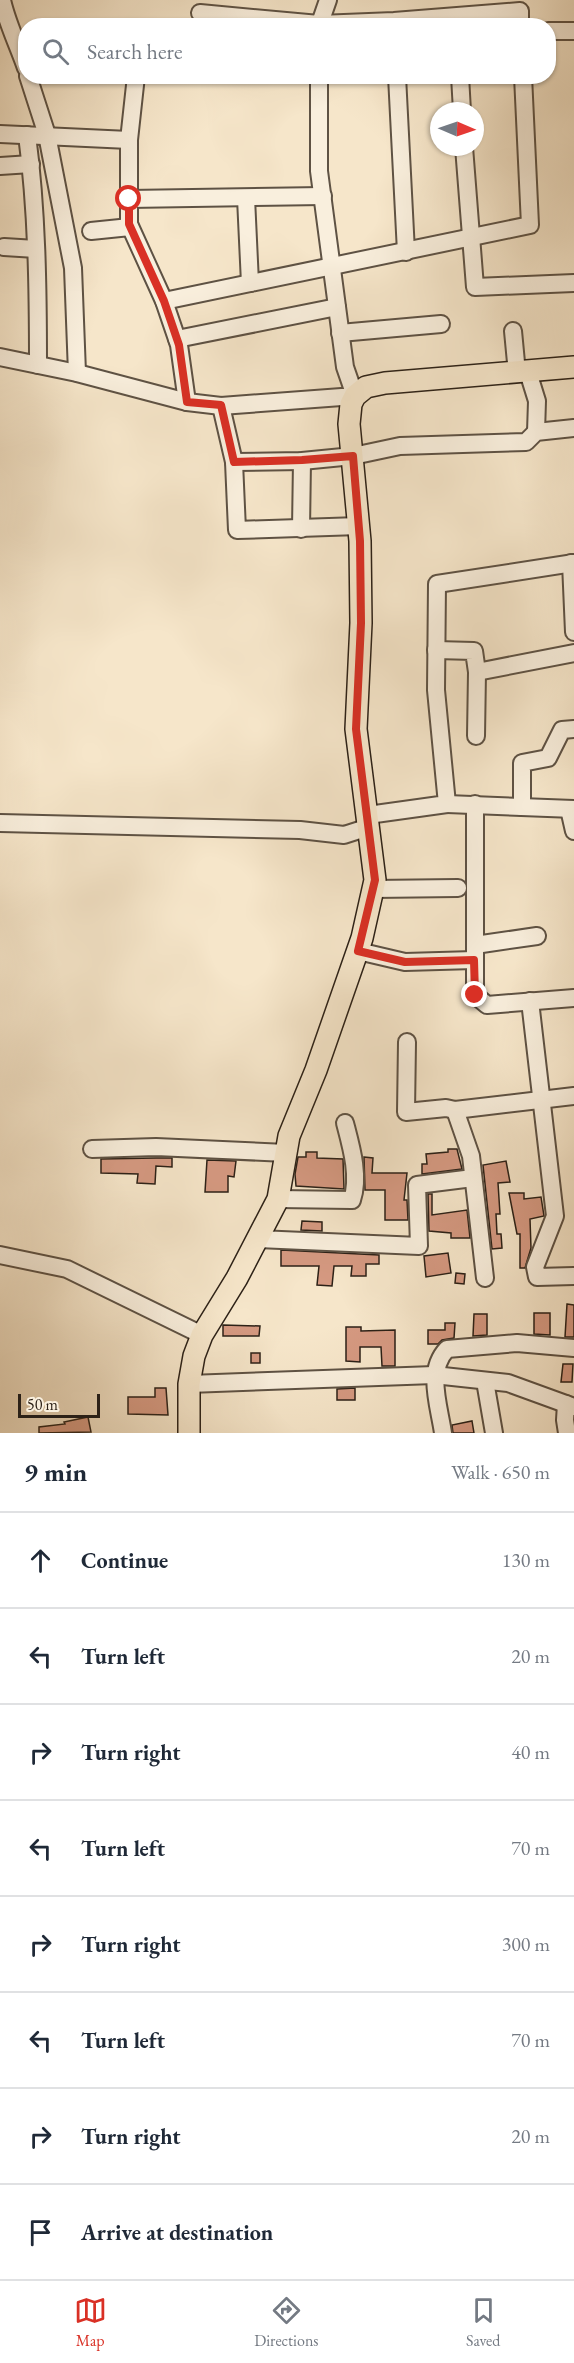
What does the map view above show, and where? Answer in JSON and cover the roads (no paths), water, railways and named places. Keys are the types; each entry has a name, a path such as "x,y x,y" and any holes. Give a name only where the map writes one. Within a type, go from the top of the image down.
{"main road":[{"path":"189,1433 189,1384 194,1356 202,1335 258,1239 278,1199 289,1136 316,1070 358,951 375,880 356,729 361,623 359,526 349,424 351,404 355,396 366,387 386,383 574,367"}],"street":[{"path":"2,0 3,20 14,32 18,44"},
{"path":"322,18 328,0"},
{"path":"477,18 520,12"},
{"path":"200,13 250,18"},
{"path":"556,31 574,31"},
{"path":"31,84 47,135 73,268 77,373"},
{"path":"135,84 129,140 130,227 164,301 177,339 187,402"},
{"path":"0,357 77,373 187,402 221,405 355,396 345,367 319,171 319,84"},
{"path":"397,84 406,252"},
{"path":"460,84 461,102"},
{"path":"164,301 530,225 523,84"},
{"path":"0,134 129,140"},
{"path":"27,135 36,249 38,365"},
{"path":"465,156 475,287 574,283"},
{"path":"0,166 31,164"},
{"path":"129,199 323,196"},
{"path":"246,198 250,283"},
{"path":"91,231 130,227"},
{"path":"4,247 36,249"},
{"path":"177,339 337,307"},
{"path":"340,333 441,324"},
{"path":"513,331 523,373 537,401 536,432"},
{"path":"221,405 234,462 237,530 359,526"},
{"path":"234,462 353,456 400,446 526,442 536,432 574,428"},
{"path":"301,529 302,460"},
{"path":"447,804 436,690 437,584 572,563 574,632"},
{"path":"436,650 474,651 477,672 476,736"},
{"path":"477,672 574,653"},
{"path":"522,807 522,763 548,758 562,730 574,729"},
{"path":"0,824 300,830 344,835 368,821 447,804 475,804 571,809 574,831"},
{"path":"475,804 475,995 487,1005 574,998"},
{"path":"373,889 458,888"},
{"path":"358,951 405,962 474,952 537,936"},
{"path":"531,1001 555,1216 535,1267 537,1277 574,1276"},
{"path":"407,1042 406,1112 446,1108 455,1110 574,1096"},
{"path":"455,1110 471,1156 485,1278"},
{"path":"278,1199 352,1200 355,1176 345,1123"},
{"path":"92,1149 156,1147 286,1153"},
{"path":"258,1239 419,1246 417,1185 473,1179"},
{"path":"0,1255 67,1269 202,1335"},
{"path":"442,1433 434,1375 438,1358 447,1348 517,1343 574,1348"},
{"path":"189,1384 434,1375 508,1383 570,1406 565,1420 567,1433"},
{"path":"485,1381 494,1433"}]}
